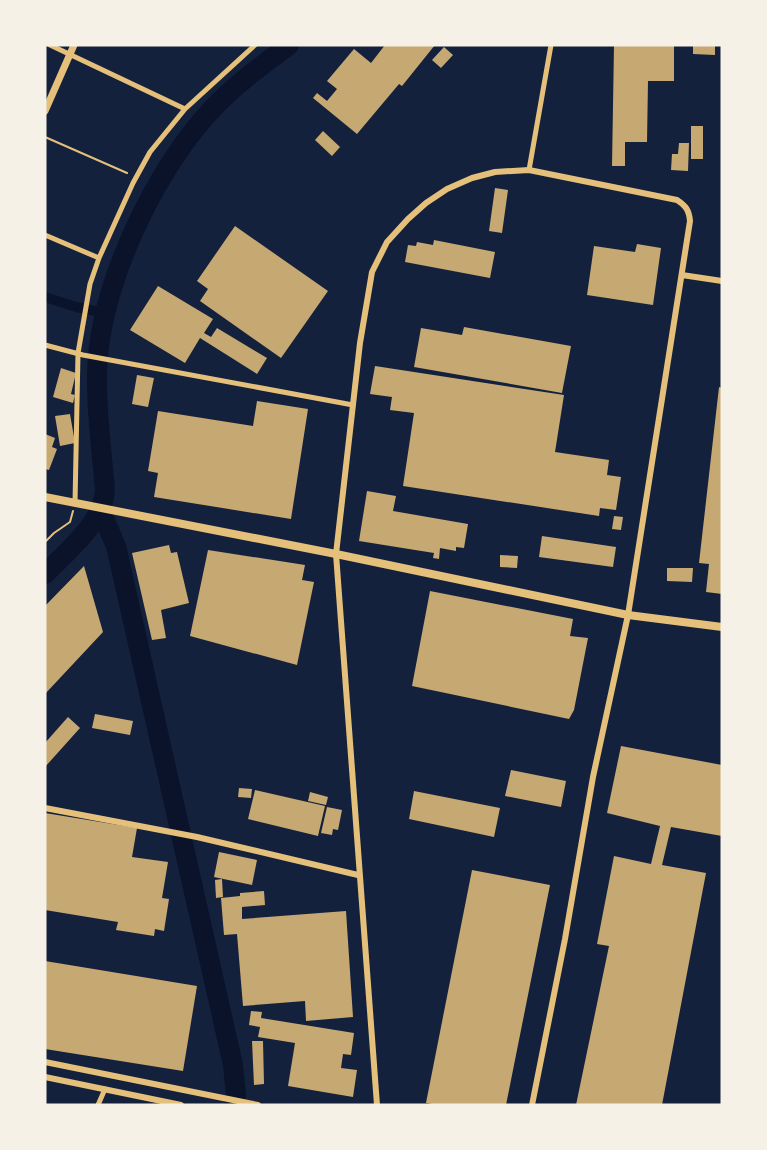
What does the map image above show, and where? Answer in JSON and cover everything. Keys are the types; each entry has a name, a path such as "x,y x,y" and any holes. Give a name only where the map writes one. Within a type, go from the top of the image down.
{"main road":[{"path":"45,111 74,45"},
{"path":"45,497 336,554 628,615 722,627"}],"street":[{"path":"50,45 185,109"},
{"path":"79,503 80,354 90,284 99,258 133,183 150,152 185,109 255,45"},
{"path":"529,170 551,45"},
{"path":"376,1105 336,554 352,405 370,281 387,242 426,203 447,189 472,178 495,172 529,170 667,197 685,205 690,221 628,615 592,777 565,939 532,1105"},
{"path":"45,235 99,258"},
{"path":"682,275 722,281"},
{"path":"45,345 80,354 352,405"},
{"path":"45,808 197,837 358,875"},
{"path":"45,1062 256,1105"},
{"path":"45,1077 180,1105"},
{"path":"98,1105 105,1089"}],"path":[{"path":"45,137 127,173"},
{"path":"45,542 70,522 79,503"}],"building":[{"path":"385,45 435,45 402,86 399,84 357,134 313,98 317,93 327,101 337,89 327,81 354,49 371,63"},
{"path":"614,45 674,45 674,81 648,81 647,142 625,142 625,166 612,166"},
{"path":"693,45 715,45 715,55 693,54"},
{"path":"444,47 453,55 441,68 432,60"},
{"path":"691,126 703,126 703,159 691,159"},
{"path":"323,131 340,147 332,156 315,140"},
{"path":"679,143 689,143 688,171 671,170 672,154 678,154"},
{"path":"495,188 508,190 502,233 489,231"},
{"path":"235,226 328,291 281,358 200,301 208,289 197,281"},
{"path":"434,240 495,252 490,278 405,262 408,245 416,246 417,242 433,245"},
{"path":"637,244 661,248 653,305 587,295 594,246 635,252"},
{"path":"158,286 213,319 204,333 211,337 217,328 267,358 257,374 200,338 185,363 130,330"},
{"path":"464,327 571,346 562,393 414,367 421,328 462,335"},
{"path":"375,366 564,395 555,452 609,460 607,475 621,477 616,510 600,508 599,516 403,486 414,413 390,410 392,397 370,394"},
{"path":"61,368 76,373 71,394 75,395 73,403 53,397"},
{"path":"137,375 154,378 148,407 132,404"},
{"path":"719,387 722,388 722,594 706,592 709,564 699,563"},
{"path":"257,401 308,409 291,519 154,497 158,473 148,471 158,411 253,426"},
{"path":"70,414 75,443 60,446 55,416"},
{"path":"45,434 55,438 52,447 57,449 49,470 45,469"},
{"path":"367,491 396,496 393,511 468,524 464,548 456,547 456,551 440,548 439,559 433,558 434,553 359,541"},
{"path":"614,516 623,517 621,530 612,529"},
{"path":"542,536 616,547 613,567 539,557"},
{"path":"169,545 171,553 177,552 189,603 161,610 166,638 152,640 132,553"},
{"path":"208,550 305,565 302,580 314,582 297,665 190,636"},
{"path":"500,555 518,556 517,568 500,567"},
{"path":"84,566 103,632 45,694 45,606"},
{"path":"667,568 693,568 692,582 667,581"},
{"path":"430,591 573,619 570,636 588,638 574,710 569,719 412,686"},
{"path":"95,714 133,721 130,735 92,728"},
{"path":"68,717 80,728 45,767 45,743"},
{"path":"621,746 722,765 722,836 671,827 662,865 706,873 662,1105 576,1105 609,946 597,944 614,856 651,864 660,826 607,813"},
{"path":"511,770 566,781 561,807 505,796"},
{"path":"239,788 252,789 251,798 238,797"},
{"path":"255,790 325,806 318,836 248,819"},
{"path":"414,791 500,808 494,837 409,819"},
{"path":"310,792 328,797 326,805 308,801"},
{"path":"327,807 342,810 338,830 333,829 332,835 321,833"},
{"path":"45,813 137,828 132,857 168,862 162,898 169,899 164,931 155,929 154,936 116,930 118,922 45,910"},
{"path":"219,852 257,860 252,885 214,877"},
{"path":"472,870 550,885 506,1105 426,1103"},
{"path":"222,879 223,897 216,898 215,880"},
{"path":"264,891 265,905 242,907 242,919 346,911 353,1017 306,1021 305,1001 243,1006 237,934 224,935 221,898 240,896 240,893"},
{"path":"45,961 197,986 183,1071 45,1049"},
{"path":"251,1011 262,1012 261,1018 354,1033 351,1055 343,1054 341,1068 357,1070 353,1097 288,1086 295,1043 258,1037 260,1027 249,1025"},
{"path":"252,1041 263,1041 264,1084 254,1085"}],"waterway":[{"path":"45,574 82,536 97,515 102,503 105,491 97,388 100,339 119,267 134,230 152,195 193,132 232,89 289,45"},
{"path":"45,297 105,313"},
{"path":"101,512 116,546 233,1065 236,1095 234,1105"}]}
